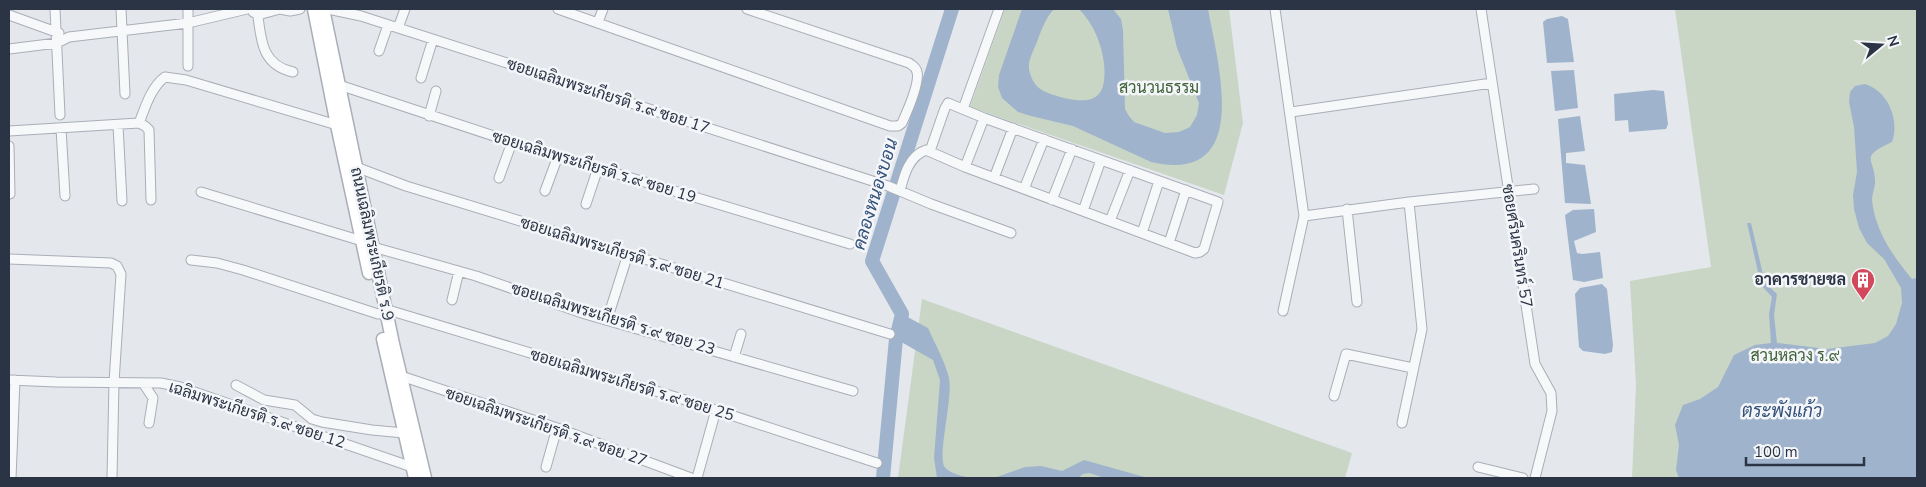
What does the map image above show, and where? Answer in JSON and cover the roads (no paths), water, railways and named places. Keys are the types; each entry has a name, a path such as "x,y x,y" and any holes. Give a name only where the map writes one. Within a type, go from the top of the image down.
{"main road":[{"name":"ถนนเฉลิมพระเกียรติ ร.9","path":"314,9 337,125 382,311 413,473"},
{"name":"ถนนเฉลิมพระเกียรติ ร.9","path":"323,9 356,167 367,244"},
{"name":"ถนนเฉลิมพระเกียรติ ร.9","path":"382,311 401,376 425,478"}],"street":[{"path":"56,9 60,115"},
{"path":"121,9 125,94"},
{"path":"188,9 188,66"},
{"path":"9,49 57,43 68,37 188,23 247,9 257,12 300,9"},
{"name":"ซอยเฉลิมพระเกียรติ ร.๙ ซอย 17","path":"328,9 360,16 433,39 888,186 931,204 1011,232"},
{"path":"398,28 405,9"},
{"path":"558,9 890,126 898,126 902,122 918,76 915,67 909,63 747,9"},
{"path":"598,22 602,9"},
{"path":"962,109 999,9"},
{"path":"1275,9 1291,112 1304,216 1282,311"},
{"name":"ซอยศรีนครินทร์ 57","path":"1481,9 1535,364 1551,393 1552,411 1535,478"},
{"path":"257,12 264,48 268,58 282,70 293,72"},
{"path":"9,15 68,37"},
{"path":"379,51 388,25"},
{"path":"421,78 433,39"},
{"path":"139,123 159,81 165,77 186,80 337,125"},
{"path":"1291,112 1492,83"},
{"name":"ซอยเฉลิมพระเกียรติ ร.๙ ซอย 19","path":"339,86 512,142 850,244"},
{"path":"429,116 436,91"},
{"path":"899,190 909,164 920,152 926,150 965,167 1195,253 1204,249 1218,202 984,118 948,103 944,108 930,151"},
{"path":"965,167 984,118"},
{"path":"9,131 139,123 148,130 151,200"},
{"path":"118,125 122,201"},
{"path":"61,128 65,196"},
{"path":"994,178 1013,128"},
{"path":"1024,189 1044,139"},
{"path":"499,178 512,142"},
{"path":"9,146 10,194"},
{"path":"1052,200 1072,149"},
{"path":"545,191 558,156"},
{"path":"1083,211 1101,160"},
{"name":"ซอยเฉลิมพระเกียรติ ร.๙ ซอย 21","path":"356,167 406,186 890,334"},
{"path":"586,204 598,168"},
{"path":"1110,221 1130,170"},
{"path":"1142,233 1159,181"},
{"path":"1169,243 1186,190"},
{"path":"1304,216 1409,202 1534,190"},
{"name":"ซอยเฉลิมพระเกียรติ ร.๙ ซอย 23","path":"201,192 459,271 607,320 853,391"},
{"path":"1402,423 1422,329 1409,202"},
{"path":"1347,210 1357,302"},
{"path":"607,320 628,254"},
{"path":"9,259 111,263 117,266 120,274 114,382 112,478"},
{"name":"ซอยเฉลิมพระเกียรติ ร.๙ ซอย 25","path":"191,260 217,263 382,311 716,410 877,463"},
{"path":"452,300 459,271"},
{"path":"734,357 741,334"},
{"path":"1334,396 1346,354 1413,368"},
{"name":"ซอยเฉลิมพระเกียรติ ร.๙ ซอย 27","path":"401,376 557,428 691,478"},
{"path":"11,478 12,380"},
{"name":"เฉลิมพระเกียรติ ร.๙ ซอย 12","path":"12,380 161,383 180,387 413,473"},
{"path":"143,383 153,398 149,423"},
{"path":"236,385 264,400 295,405 312,419 322,422 404,433"},
{"path":"697,478 716,410"},
{"path":"546,466 557,428"},
{"path":"1478,467 1496,475 1521,478"}],"water":[{"path":"1022,9 1054,9 1044,24 1032,53 1029,70 1035,83 1039,88 1051,94 1075,100 1084,100 1092,99 1101,91 1104,84 1104,63 1096,34 1089,21 1079,9 1113,9 1121,19 1123,30 1125,109 1134,122 1165,133 1179,132 1190,127 1197,115 1199,103 1177,48 1168,9 1208,9 1218,60 1222,115 1216,138 1204,156 1183,164 1151,162 1073,126 1018,112 1002,98 998,87 999,75"},
{"path":"1562,16 1568,19 1574,62 1547,63 1543,22 1547,19"},
{"path":"1574,70 1578,108 1555,111 1551,71"},
{"name":"ตระพังแก้ว","path":"1865,84 1880,93 1886,100 1893,116 1894,125 1892,142 1881,147 1872,155 1871,159 1875,175 1872,200 1874,211 1886,243 1912,279 1917,278 1917,478 1679,478 1676,470 1679,445 1675,425 1683,405 1700,399 1718,387 1734,355 1755,345 1771,343 1769,314 1772,297 1761,285 1747,223 1751,223 1765,283 1777,294 1774,315 1777,343 1827,349 1875,343 1888,336 1896,324 1902,303 1901,288 1884,259 1867,243 1859,228 1854,209 1853,195 1857,172 1854,127 1849,102 1850,92 1855,86"},
{"path":"1653,90 1664,91 1668,124 1666,129 1629,132 1628,120 1615,121 1614,94"},
{"path":"1580,116 1585,151 1566,153 1566,163 1585,165 1591,204 1565,203 1558,119"},
{"path":"1594,209 1596,232 1574,241 1577,253 1600,252 1603,278 1584,282 1573,280 1565,215 1573,210"},
{"path":"1602,284 1607,289 1613,345 1612,352 1605,354 1583,351 1579,347 1575,294 1580,288"},
{"path":"902,314 928,328 949,378 950,387 943,450 944,466 953,473 972,478 937,478 934,458 940,380 933,360 896,339"},
{"path":"1084,460 1148,478 1105,478 1089,473 1083,474 1078,478 994,478 1025,467 1041,466 1062,471"}],"waterway":[{"name":"คลองหนองบอน","path":"883,478 896,339 902,314 872,261 952,9"}],"place":[{"name":"อาคารชายชล","path":"1863,301"}],"park label":[{"name":"สวนวนธรรม","path":"1159,88"},
{"name":"สวนหลวง ร.๙","path":"1795,356"}]}
